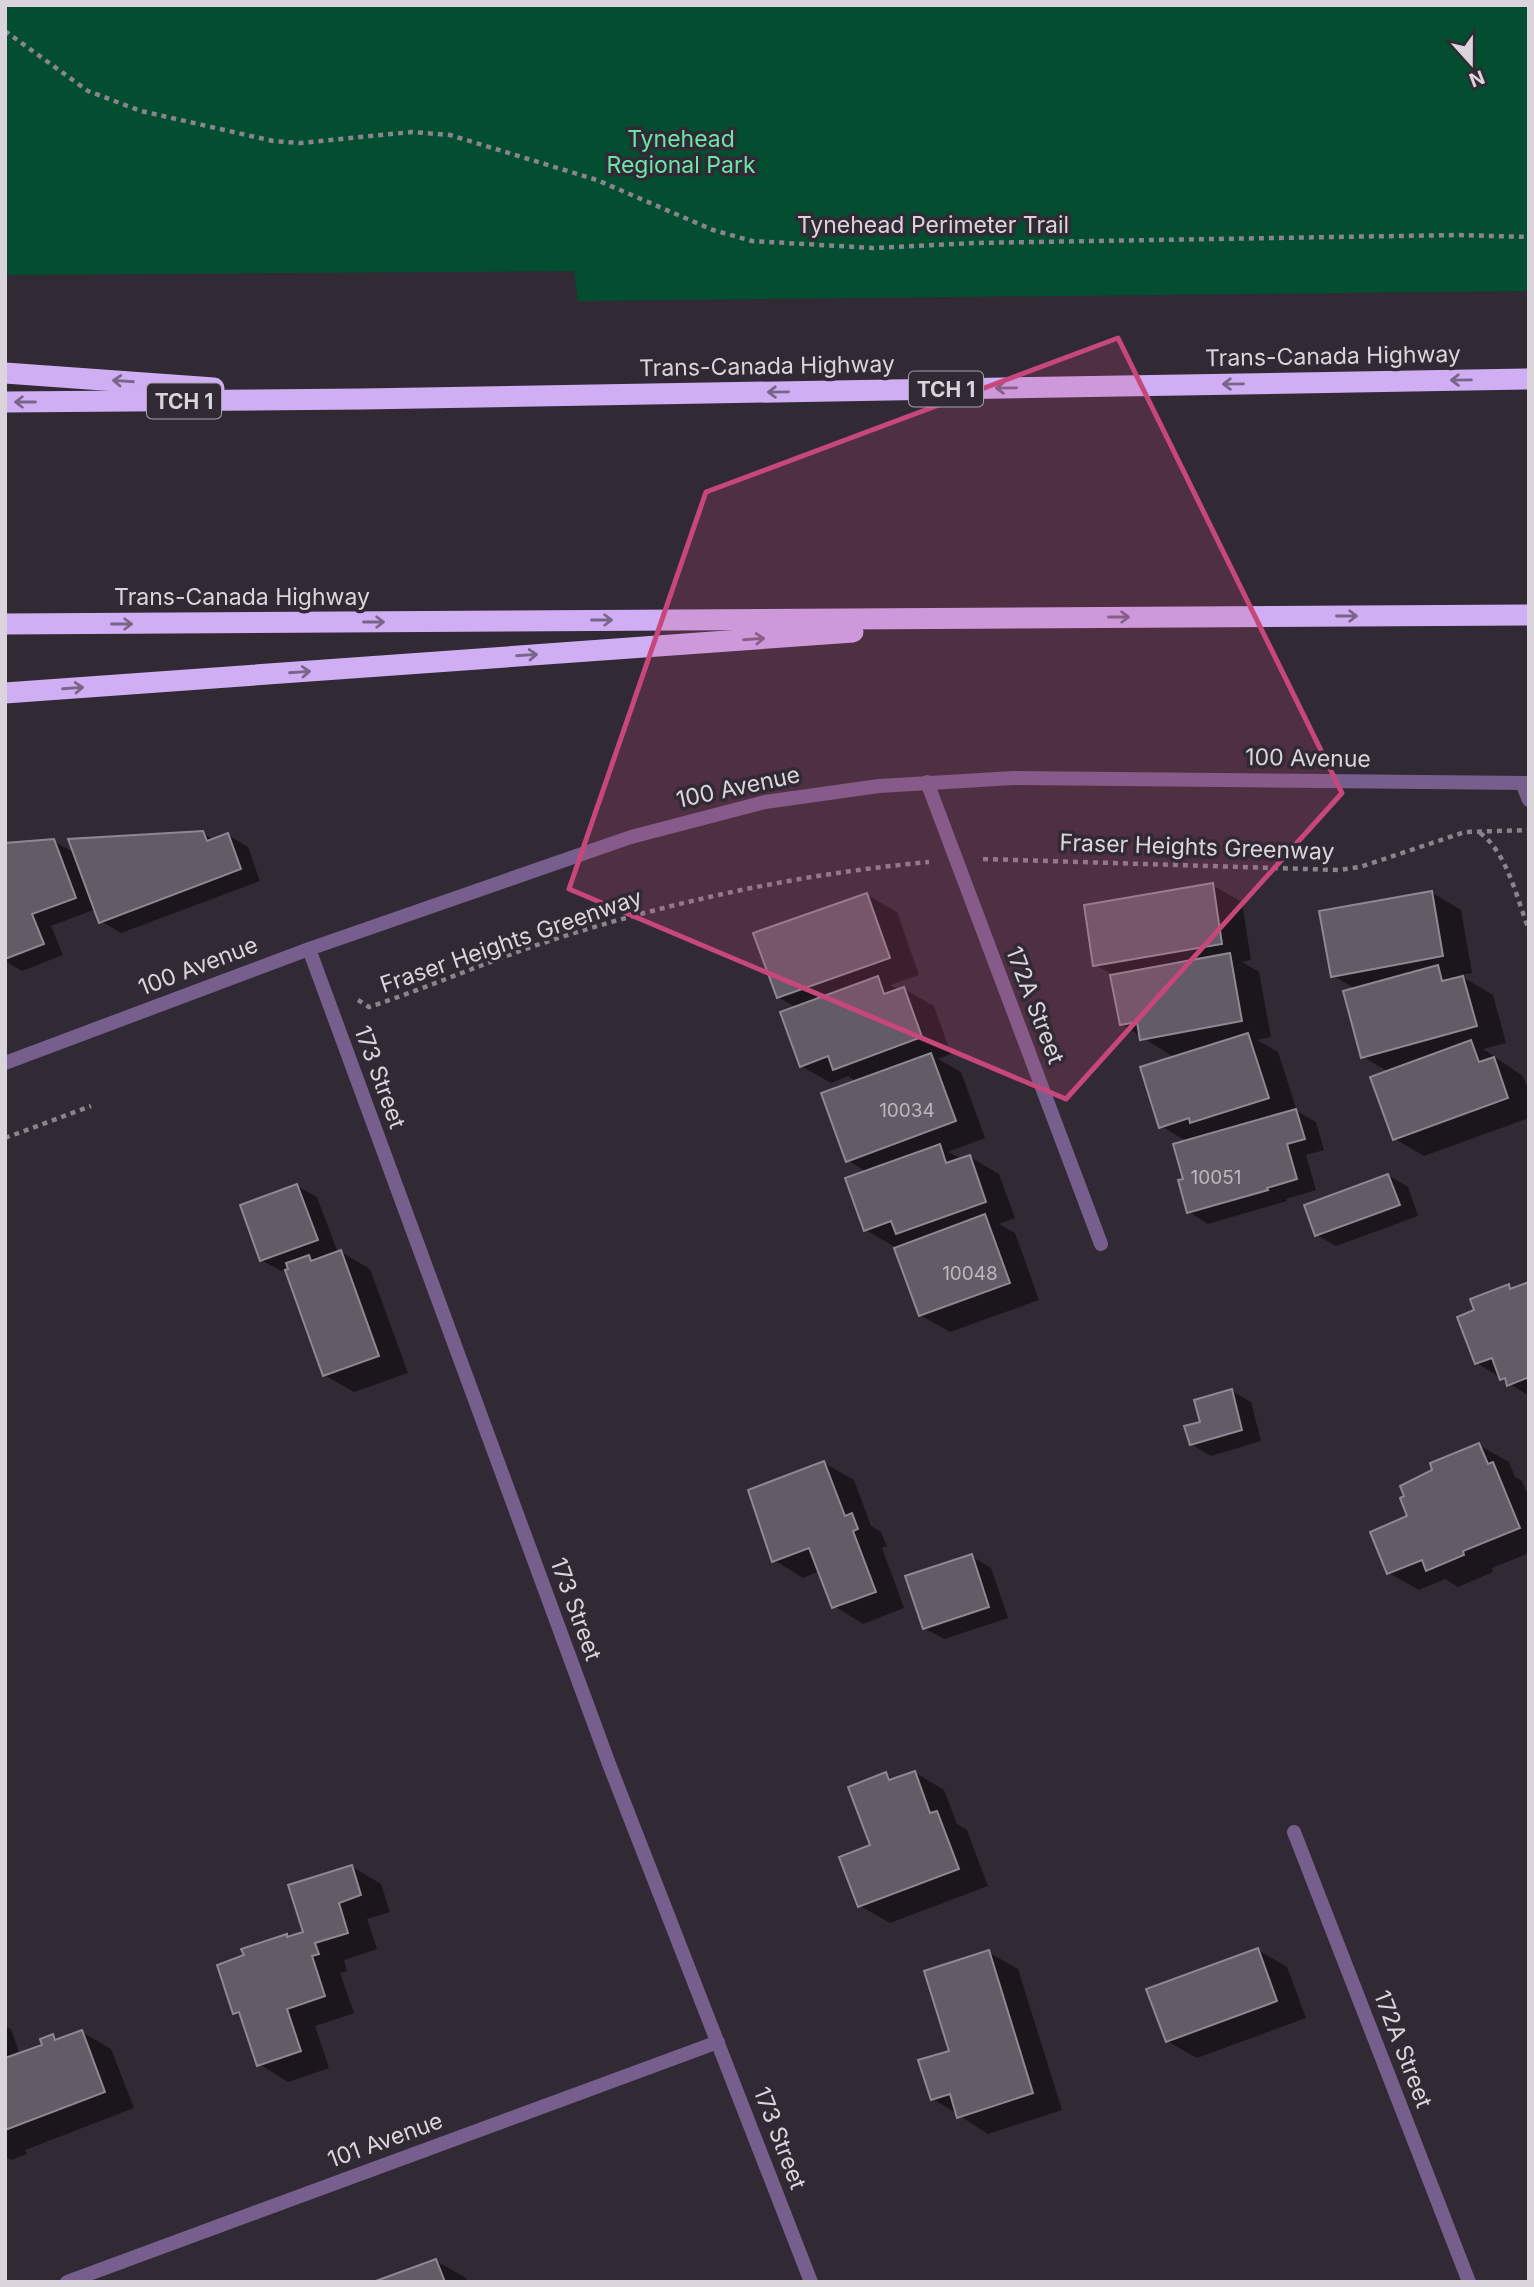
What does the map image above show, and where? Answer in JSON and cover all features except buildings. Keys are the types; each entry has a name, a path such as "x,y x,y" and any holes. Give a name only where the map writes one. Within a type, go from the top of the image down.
{"highway":[{"path":"5,373 362,400"},
{"name":"Trans-Canada Highway","path":"5,402 362,400 1529,379"},
{"name":"Trans-Canada Highway","path":"5,624 1529,615"},
{"path":"5,693 1051,617"}],"street":[{"name":"100 Avenue","path":"5,1063 309,949 631,837 765,802 826,792 927,782 1014,778 1525,783"},
{"name":"172A Street","path":"927,782 1101,1244"},
{"path":"1525,783 1529,800"},
{"name":"173 Street","path":"309,949 604,1751 811,2282"},
{"name":"172A Street","path":"1294,1832 1469,2282"},
{"name":"101 Avenue","path":"67,2282 718,2042"}],"path":[{"name":"Tynehead Perimeter Trail","path":"5,31 88,91 141,111 273,141 300,143 412,132 450,135 597,180 713,230 752,241 873,247 1457,235 1529,237"},
{"name":"Fraser Heights Greenway","path":"985,859 1339,870 1360,867 1453,836 1529,830"},
{"path":"1479,832 1489,839 1500,855 1529,930"},
{"name":"Fraser Heights Greenway","path":"319,976 369,1007 547,942 633,916 726,892 787,880 929,862"},
{"path":"5,1138 91,1106"}],"highlighted area":[{"path":"1118,338 1342,793 1066,1099 569,889 706,492"}],"green space":[{"name":"Tynehead Regional Park","path":"5,5 1529,5 1529,291 578,301 574,271 5,275"}]}
